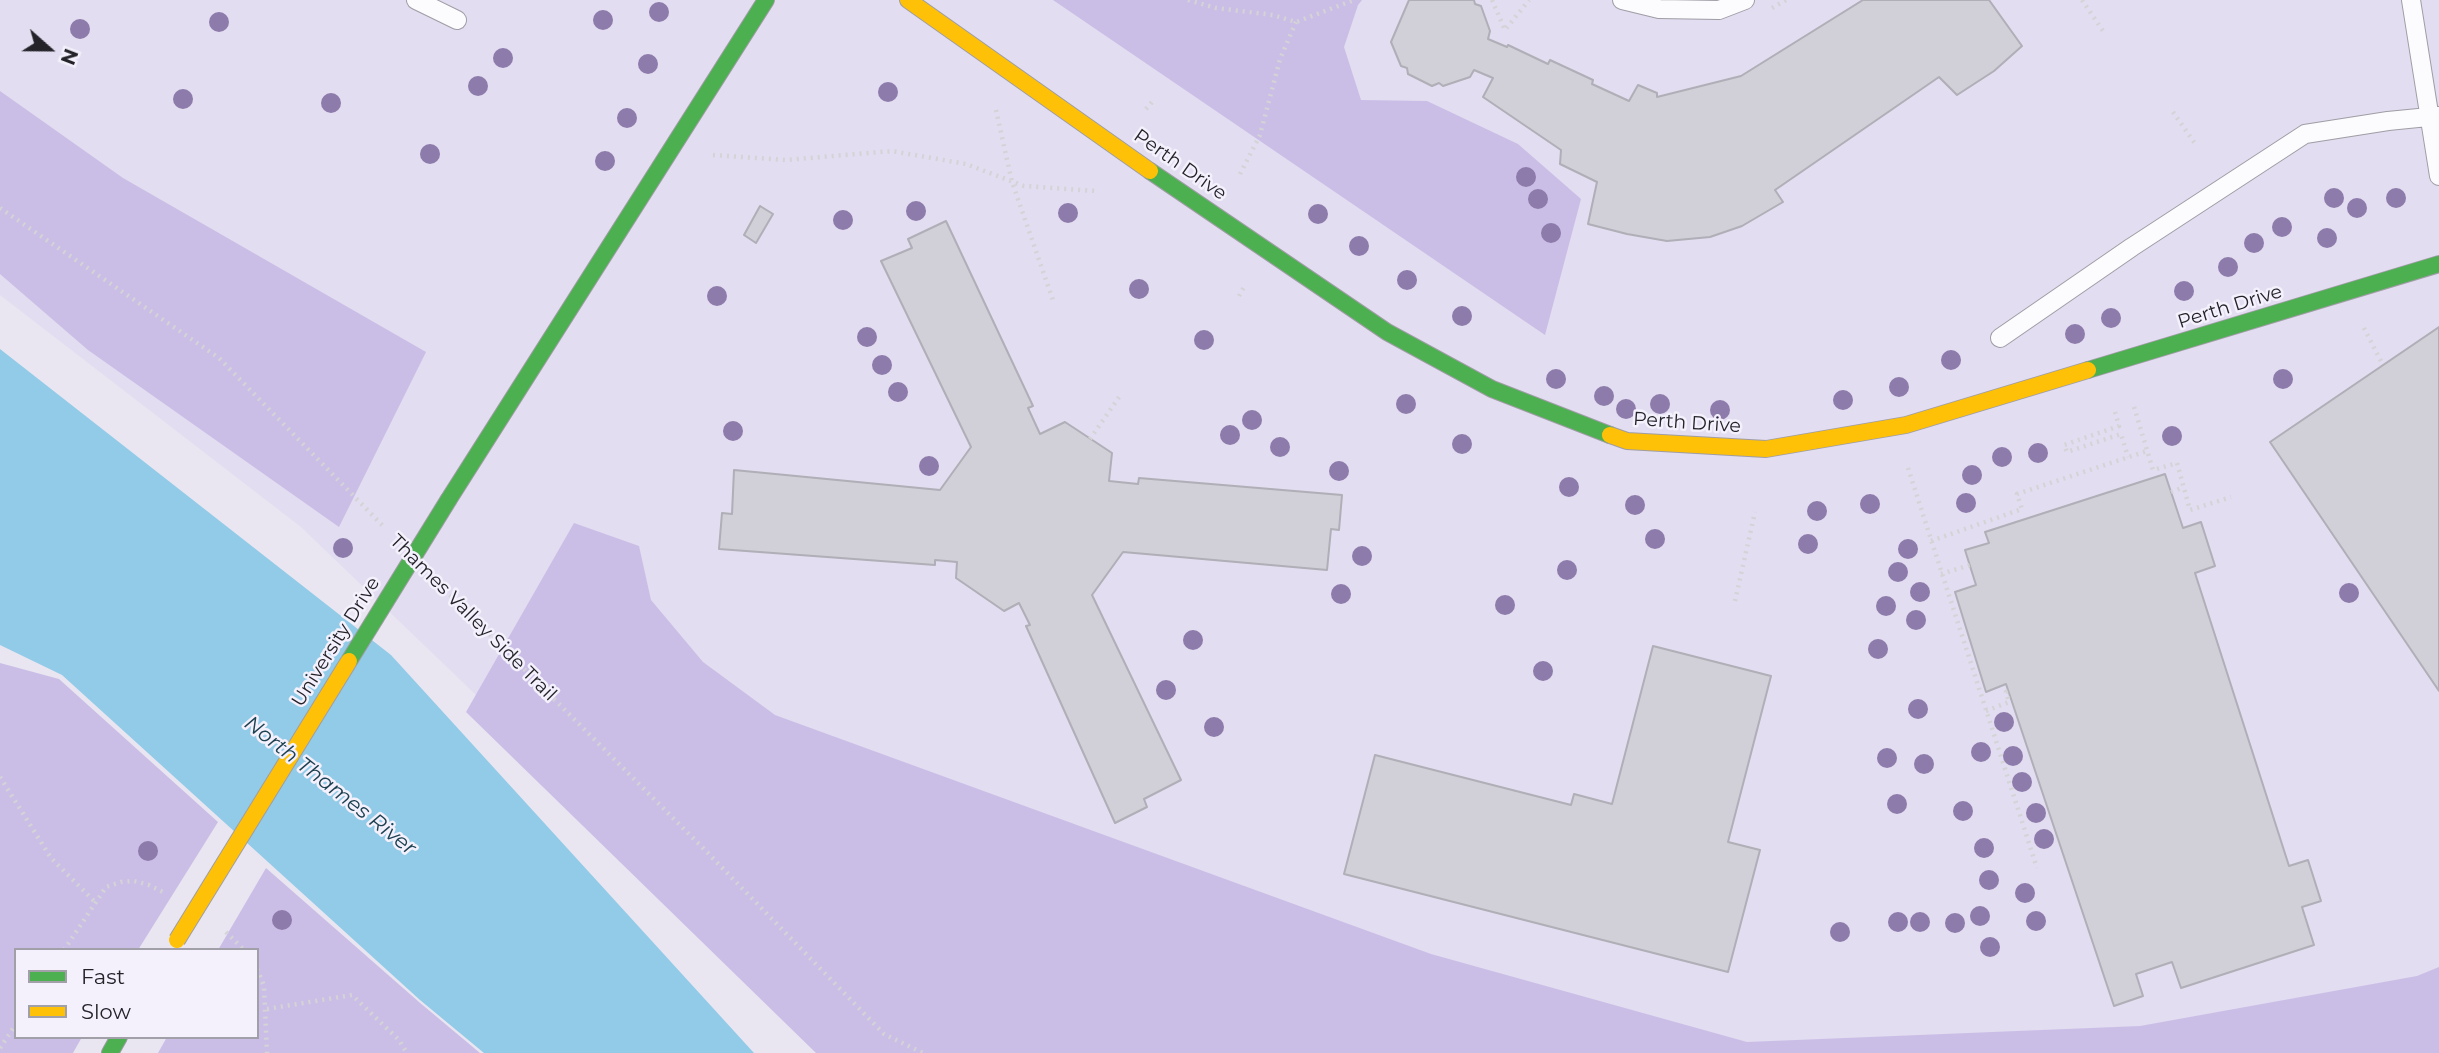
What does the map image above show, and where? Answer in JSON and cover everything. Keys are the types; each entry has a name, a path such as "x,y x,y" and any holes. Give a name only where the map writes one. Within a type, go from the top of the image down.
{"street":[{"name":"University Drive","path":"174,945 449,499 766,0"},
{"name":"Perth Drive","path":"908,0 1146,168 1387,332 1492,389 1627,441 1766,449 1906,425 2439,264"}],"lane":[{"path":"416,0 457,20"},
{"path":"1622,0 1659,9 1719,10 1745,0"},
{"path":"2411,0 2434,117 2439,176"},
{"path":"2000,338 2132,247 2305,134 2434,117"}],"path":[{"path":"1188,0 1216,8 1273,15 1296,22 1354,0"},
{"path":"1492,0 1505,30 1529,0"},
{"path":"2082,0 2103,31"},
{"path":"1240,174 1260,135 1280,59 1296,22"},
{"path":"1146,109 1152,102"},
{"path":"996,107 1012,182 1054,303"},
{"path":"2173,112 2196,145"},
{"path":"670,152 786,160 892,151 966,164 1024,186 1096,191"},
{"name":"Thames Valley Side Trail","path":"0,208 219,358 391,535"},
{"path":"1239,296 1244,287"},
{"path":"2364,327 2383,365"},
{"path":"1090,439 1122,393"},
{"path":"2134,407 2153,470 2177,463 2190,510 2231,497"},
{"path":"2115,412 2119,426 2064,445 2067,452 2121,435 2128,457"},
{"path":"1931,541 2022,509 2017,495 2147,451"},
{"path":"1908,468 2037,868"},
{"path":"2171,492 2184,487"},
{"path":"1735,601 1755,512"},
{"path":"1941,573 1970,565"},
{"name":"Thames Valley Side Trail","path":"439,584 884,1034 923,1053"},
{"path":"1986,711 2009,702 2008,691"},
{"path":"0,778 51,858 95,902 65,948"},
{"path":"259,974 264,986 267,1009 267,1053"},
{"path":"267,1009 352,995 399,1040 407,1053"},
{"path":"0,1048 14,1027"}],"shaded area":[{"path":"0,0 2439,0 2439,1053 849,1053 301,527 0,295"},
{"path":"1053,0 1362,0 1344,47 1361,100 1427,101 1518,144 1581,199 1545,335"},
{"path":"0,91 123,178 426,352 339,527 88,350 0,274"},
{"path":"574,523 639,546 651,600 703,662 775,715 1431,954 1747,1042 2140,1026 2417,976 2439,967 2439,1053 816,1053 466,712"},
{"path":"0,663 59,679 218,822 139,948 14,948 14,1039 81,1039 73,1053 0,1053"},
{"path":"266,868 480,1053 158,1053 166,1039 259,1039 259,948 219,948"}],"water":[{"name":"North Thames River","path":"0,349 391,655 754,1053 484,1053 420,1000 62,675 0,645"}],"building":[{"path":"1409,0 1474,0 1475,4 1481,6 1490,31 1488,39 1507,47 1508,45 1548,64 1550,60 1629,101 1638,85 1657,93 1657,97 1741,76 1863,0 1989,0 2022,46 1994,71 1957,95 1939,77 1775,190 1783,202 1742,226 1710,237 1667,241 1588,224 1597,182 1560,164 1561,150 1483,97 1493,78 1474,70 1470,77 1443,86 1439,83 1432,86 1408,74 1407,68 1401,66 1391,42"},
{"path":"760,206 773,214 756,243 744,235"},
{"path":"946,221 1033,406 1028,408 1040,434 1065,422 1112,453 1109,481 1138,484 1139,478 1342,495 1339,530 1331,529 1327,570 1123,552 1092,595 1181,780 1144,799 1147,807 1115,823 1026,626 1030,625 1019,603 1004,611 956,578 957,562 935,560 935,565 719,549 722,513 732,514 734,470 940,490 971,447 881,261 912,248 908,239"},
{"path":"2439,327 2439,691 2270,442"},
{"path":"2165,474 2183,528 2201,522 2215,566 2195,573 2289,866 2308,860 2321,901 2302,907 2314,945 2181,988 2172,962 2136,974 2143,996 2114,1006 2006,684 1986,692 1955,592 1976,585 1965,550 1989,543 1985,532"},
{"path":"1653,646 1771,676 1728,842 1760,850 1728,972 1344,874 1375,755 1571,805 1574,794 1612,804"}],"traffic: fast":[{"path":"449,499 766,0"},
{"path":"1150,171 1387,332 1492,389 1610,435"},
{"path":"2088,370 2439,264"},
{"path":"349,661 449,499"},
{"path":"110,1053 118,1039"}],"traffic: slow":[{"path":"908,0 1150,171"},
{"path":"1610,435 1627,441 1766,449 1906,425 2088,370"},
{"path":"177,940 349,661"}]}
